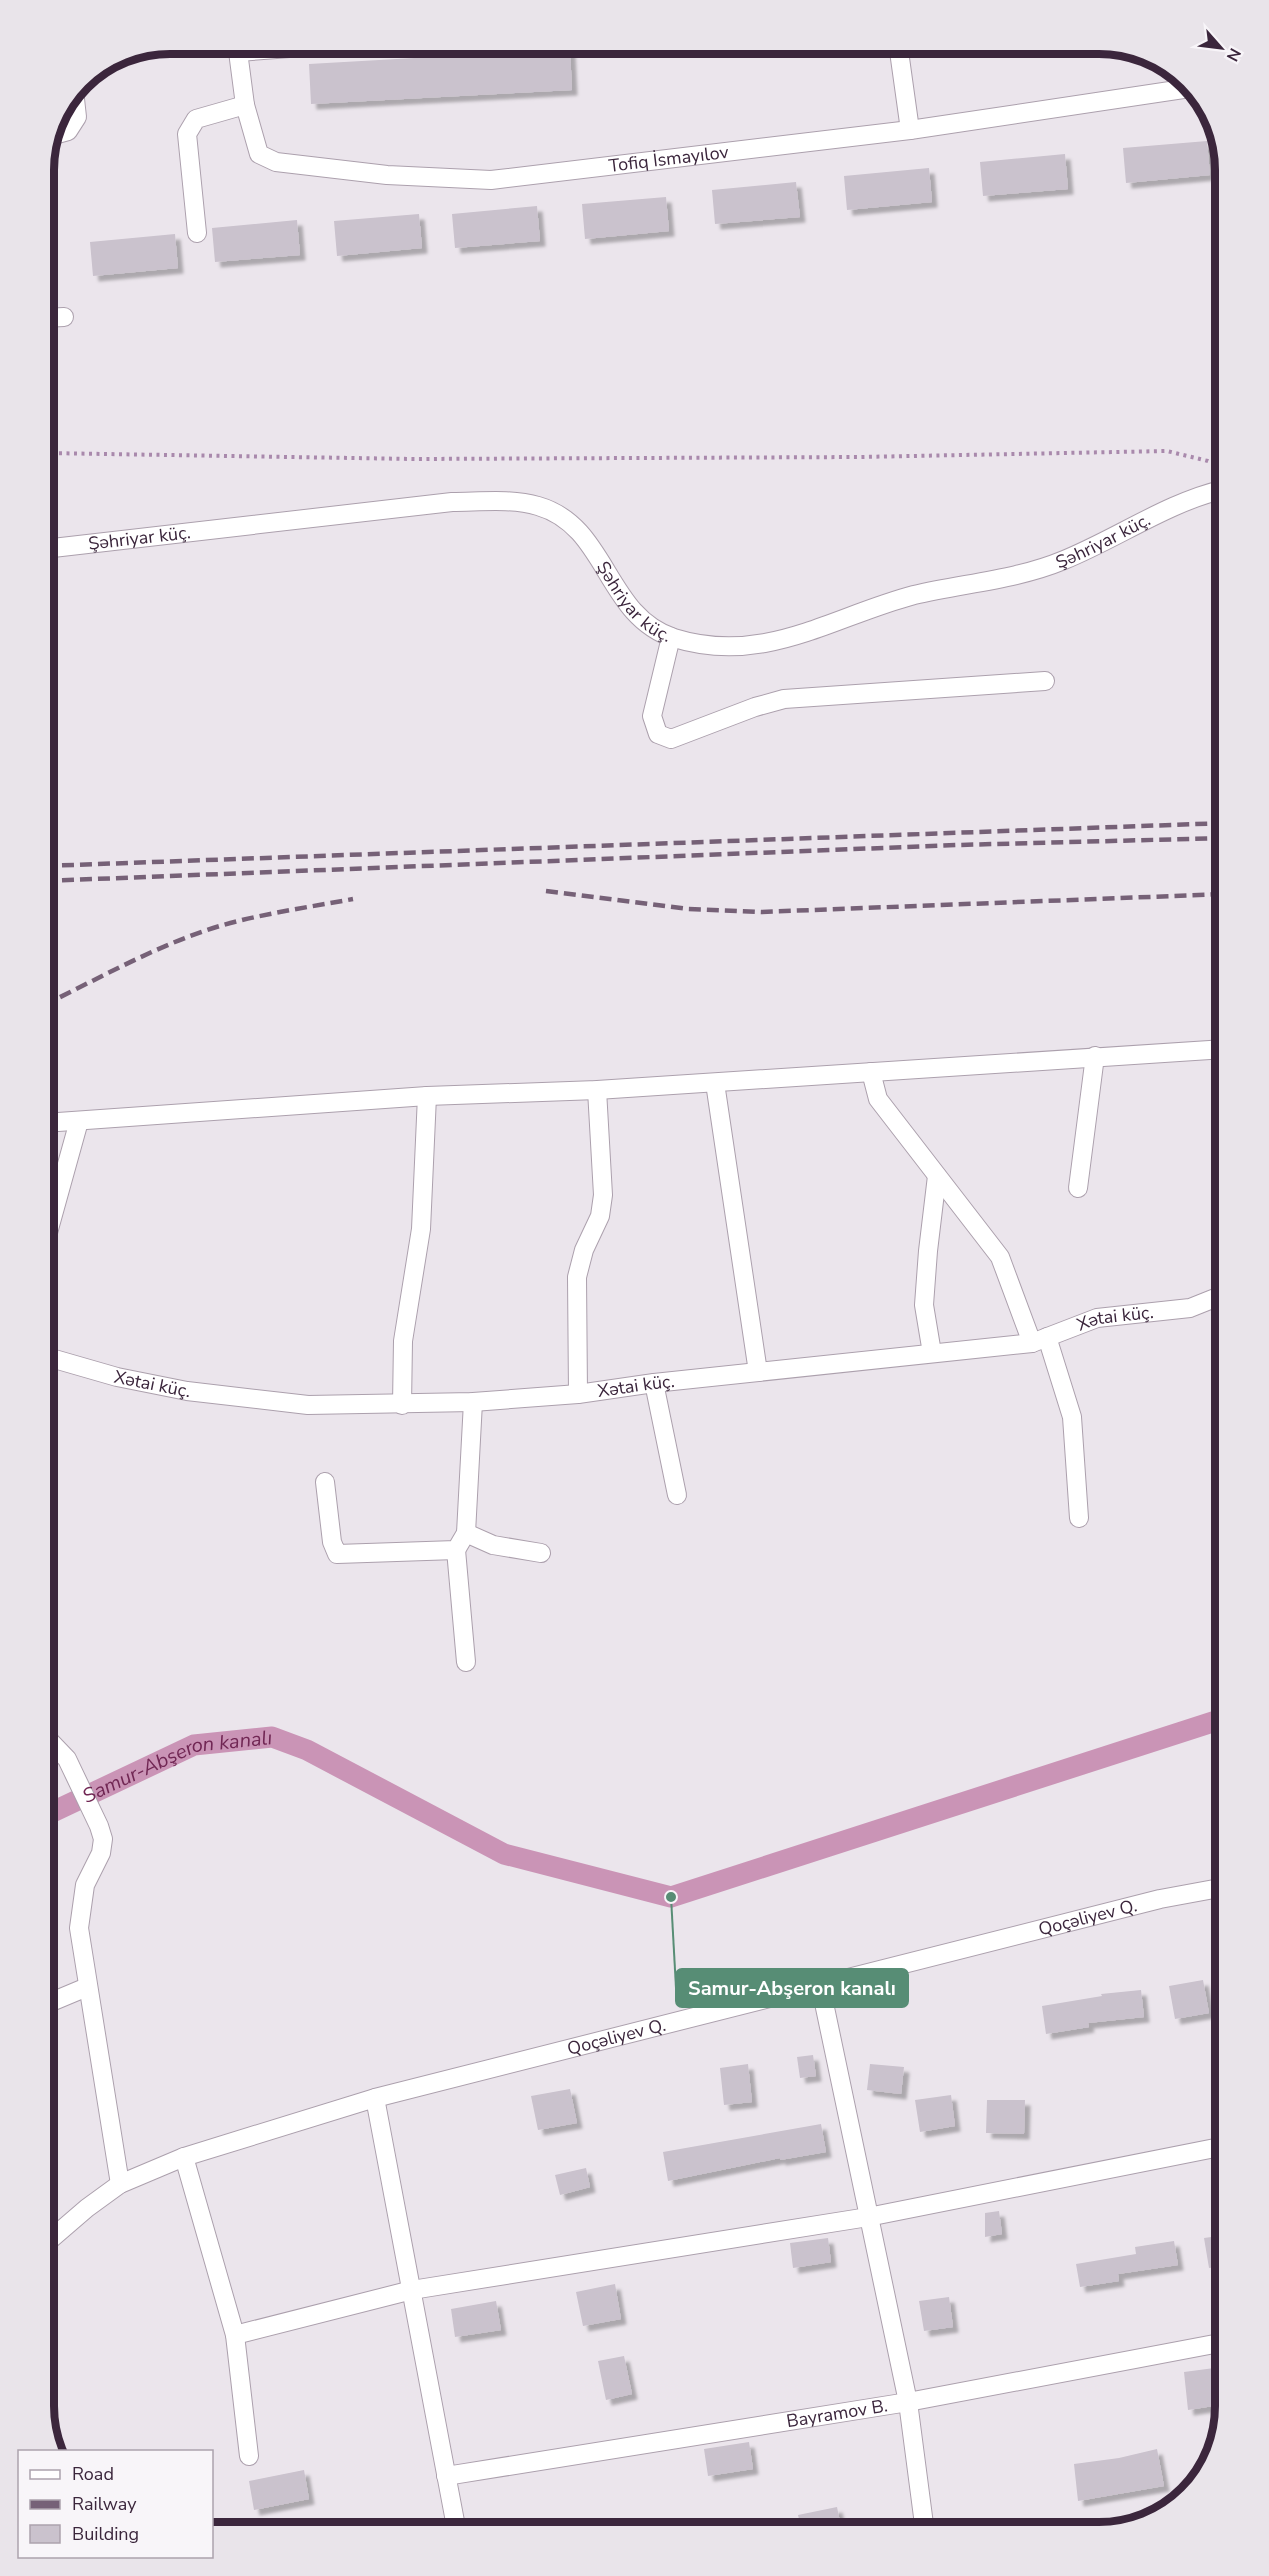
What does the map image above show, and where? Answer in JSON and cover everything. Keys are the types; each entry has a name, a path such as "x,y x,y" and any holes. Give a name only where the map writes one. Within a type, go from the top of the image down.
{"street":[{"name":"Tofiq İsmayılov","path":"239,54 245,105 259,154 276,162 387,175 491,180 910,130 1182,89"},
{"path":"899,54 910,130"},
{"path":"60,134 68,132 77,117 76,104"},
{"path":"197,233 187,134 196,119 245,105"},
{"path":"54,318 64,317"},
{"name":"Şəhriyar küç.","path":"54,548 452,502 515,502 538,506 557,515 577,530 595,549 632,611 649,626 671,637 698,644 727,646 774,643 905,598 1034,572 1090,549 1180,504 1215,493"},
{"path":"671,637 652,716 658,734 671,739 755,707 784,699 1045,681"},
{"path":"54,1122 427,1096 597,1090 1215,1050"},
{"path":"1078,1188 1095,1056"},
{"path":"872,1072 878,1098 1000,1257 1040,1340 1072,1417 1078,1518"},
{"path":"715,1083 758,1372"},
{"path":"578,1394 577,1277 584,1250 600,1216 603,1195 597,1090"},
{"path":"402,1405 403,1341 421,1229 427,1096"},
{"path":"54,1211 79,1121"},
{"path":"932,1353 924,1305 937,1176"},
{"name":"Xətai küç.","path":"54,1359 117,1377 187,1391 308,1405 473,1402 578,1394 654,1383 1040,1340 1096,1318 1190,1308 1215,1298"},
{"path":"654,1383 677,1495"},
{"path":"466,1662 456,1550 466,1533 473,1402"},
{"path":"325,1482 332,1542 337,1554 456,1550"},
{"path":"466,1533 493,1545 541,1553"},
{"path":"54,1745 67,1759 103,1839 101,1853 85,1885 79,1928 120,2184"},
{"name":"Qoçəliyev Q.","path":"54,2238 120,2184 184,2157 375,2098 1160,1899 1215,1889"},
{"path":"820,1984 908,2402 924,2522"},
{"path":"54,2001 87,1987"},
{"path":"375,2098 455,2522"},
{"path":"235,2335 412,2289 868,2217 1215,2148"},
{"path":"184,2157 235,2335 249,2456"},
{"name":"Bayramov B.","path":"446,2476 908,2402 1215,2344"}],"path":[{"path":"54,453 414,459 848,457 1167,451 1215,464"}],"building":[{"path":"483,54 570,54 572,90 311,104 309,64"},
{"path":"1207,141 1210,175 1126,183 1123,148"},
{"path":"1065,154 1068,189 983,196 980,162"},
{"path":"929,168 932,202 847,210 844,176"},
{"path":"796,182 800,217 715,224 712,190"},
{"path":"666,197 669,231 585,239 582,204"},
{"path":"537,206 540,241 455,248 452,214"},
{"path":"419,214 422,248 337,256 334,221"},
{"path":"297,220 300,255 215,262 212,228"},
{"path":"175,234 178,268 93,276 90,242"},
{"path":"1203,1980 1209,2013 1175,2019 1169,1986"},
{"path":"1141,1990 1144,2017 1088,2023 1089,2027 1046,2034 1042,2006 1102,1996 1101,1994"},
{"path":"813,2055 816,2076 800,2078 797,2057"},
{"path":"748,2064 752,2102 724,2105 720,2068"},
{"path":"870,2064 904,2067 901,2094 867,2090"},
{"path":"570,2089 577,2123 538,2130 531,2096"},
{"path":"951,2095 955,2126 920,2132 915,2100"},
{"path":"987,2100 1025,2100 1024,2134 986,2133"},
{"path":"821,2124 826,2152 780,2160 780,2158 668,2181 663,2152"},
{"path":"586,2168 590,2187 560,2195 555,2175"},
{"path":"999,2211 1002,2234 985,2237 985,2213"},
{"path":"1215,2236 1215,2267 1209,2268 1204,2238"},
{"path":"828,2238 831,2262 793,2268 790,2243"},
{"path":"1174,2241 1178,2265 1118,2274 1119,2281 1080,2287 1076,2264 1136,2254 1135,2247"},
{"path":"615,2284 621,2319 583,2326 576,2292"},
{"path":"949,2297 953,2327 924,2331 919,2301"},
{"path":"496,2301 501,2330 455,2337 451,2309"},
{"path":"624,2356 632,2394 606,2400 598,2361"},
{"path":"1215,2368 1215,2406 1188,2410 1184,2372"},
{"path":"749,2442 753,2469 708,2476 704,2449"},
{"path":"1157,2449 1164,2486 1078,2501 1074,2464 1119,2458"},
{"path":"304,2470 309,2499 254,2510 249,2481"},
{"path":"837,2507 840,2522 800,2522 798,2515"}],"waterway":[{"name":"Samur-Abşeron kanalı","path":"54,1811 194,1745 272,1737 307,1750 504,1854 671,1897 1215,1721"}],"railway":[{"path":"54,866 1215,823"},
{"path":"54,881 957,845 1215,838"},
{"path":"546,891 688,909 761,912 1215,894"},
{"path":"54,1000 132,961 200,932 255,917 353,899"}],"place":[{"name":"Samur-Abşeron kanalı","path":"671,1897"}]}
